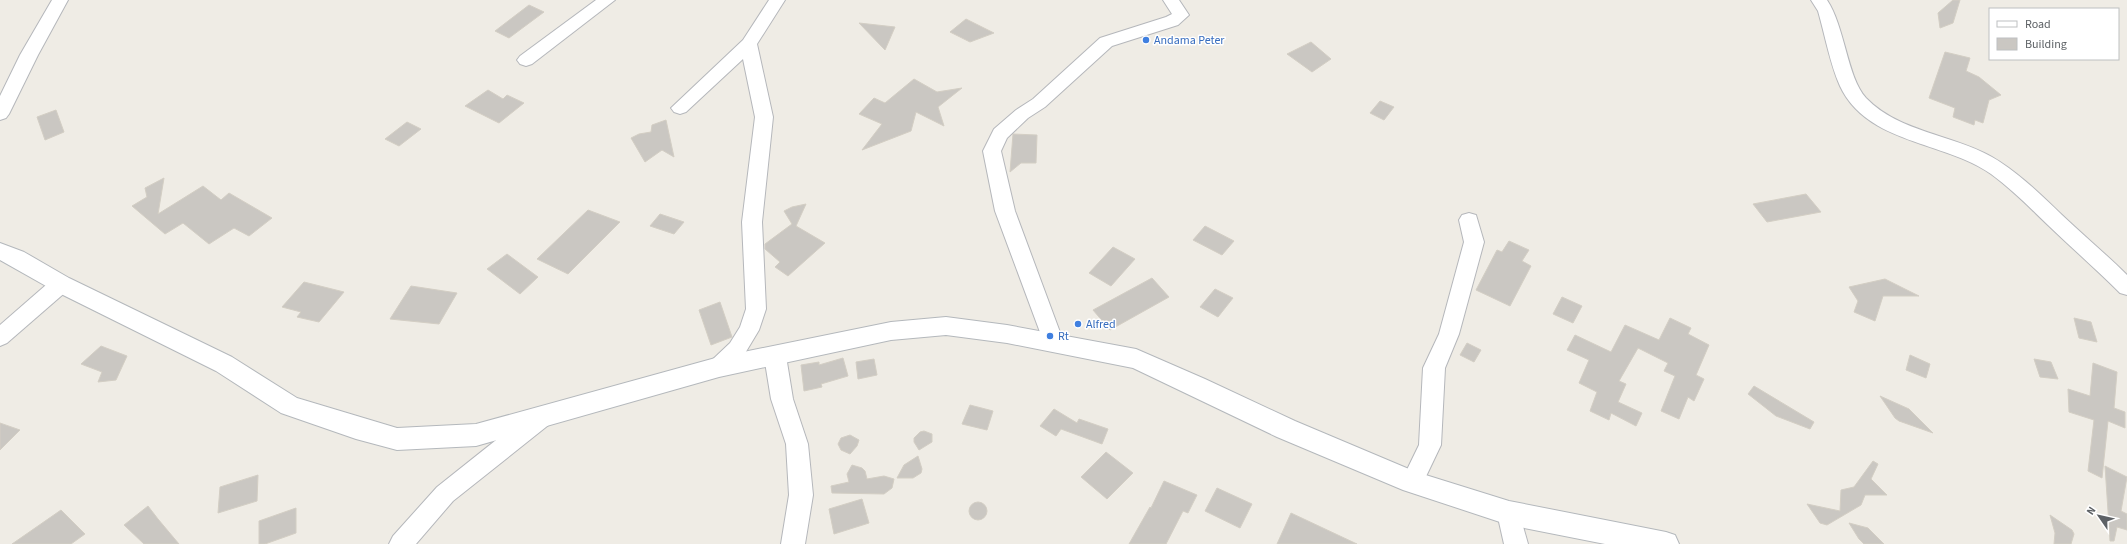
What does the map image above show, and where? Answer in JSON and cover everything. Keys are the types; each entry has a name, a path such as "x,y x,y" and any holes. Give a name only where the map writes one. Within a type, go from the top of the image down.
{"street":[{"path":"0,114 28,55 60,0"},
{"path":"526,60 607,0"},
{"path":"680,108 749,44 777,0"},
{"path":"1054,343 1005,211 992,151 994,144 1000,134 1022,114 1039,103 1106,42 1172,21 1181,15 1171,0"},
{"path":"1820,0 1826,11 1849,86 1854,96 1874,117 1896,127 1976,156 1997,169 2040,206 2127,288"},
{"path":"719,367 737,350 749,330 756,309 752,222 764,117 749,44"},
{"path":"1412,482 1430,445 1434,368 1450,334 1474,242 1469,220"},
{"path":"0,251 16,258 61,284 224,364 289,406 356,428 397,439 476,435 719,367 891,331 946,326 1007,334 1136,359 1286,428 1412,482 1509,513 1666,544"},
{"path":"0,337 61,284"},
{"path":"775,356 782,399 797,444 801,495 793,544"},
{"path":"401,544 445,494 543,416"},
{"path":"1509,513 1516,544"}],"building":[{"path":"1953,0 1960,0 1953,23 1940,28 1938,13"},
{"path":"529,5 544,12 509,38 495,31"},
{"path":"966,19 994,33 970,42 950,32"},
{"path":"859,23 895,27 885,50"},
{"path":"1311,42 1331,59 1312,72 1287,54"},
{"path":"1945,52 1970,58 1966,71 1979,77 2001,95 1989,100 1983,123 1975,120 1974,125 1953,117 1955,108 1929,98"},
{"path":"914,79 937,92 962,88 938,107 944,126 916,112 911,131 862,150 882,124 859,114 874,98 885,103"},
{"path":"488,90 503,99 507,95 524,103 499,123 465,106"},
{"path":"1380,101 1394,107 1384,120 1370,113"},
{"path":"56,110 64,132 45,140 37,117"},
{"path":"666,120 674,157 662,150 645,162 631,138 639,134 651,132 652,125"},
{"path":"407,122 421,129 399,146 385,139"},
{"path":"1013,134 1037,135 1036,163 1021,163 1010,172"},
{"path":"164,178 158,214 203,186 221,200 229,193 272,218 249,236 234,228 209,244 183,223 165,234 132,206 147,197 145,188"},
{"path":"1806,194 1821,212 1767,222 1753,204"},
{"path":"806,204 796,226 825,243 788,276 775,267 780,262 765,249 765,244 792,224 784,211 792,207"},
{"path":"588,210 620,222 568,274 537,259"},
{"path":"660,214 684,222 674,234 650,226"},
{"path":"1205,226 1234,241 1222,255 1193,240"},
{"path":"1509,241 1529,250 1522,261 1531,266 1510,306 1476,290 1497,250 1502,252"},
{"path":"1113,247 1135,259 1111,286 1089,273"},
{"path":"507,254 538,277 520,294 487,269"},
{"path":"1152,278 1169,297 1110,330 1093,310"},
{"path":"1885,279 1919,296 1883,296 1875,321 1854,312 1858,301 1849,287"},
{"path":"304,282 344,292 319,322 297,317 301,312 282,307"},
{"path":"411,286 457,293 439,324 390,319"},
{"path":"1215,289 1233,298 1218,317 1200,307"},
{"path":"1562,297 1582,306 1573,323 1553,314"},
{"path":"720,302 732,337 711,345 699,310"},
{"path":"1670,318 1691,328 1688,334 1709,345 1696,375 1704,379 1694,401 1688,397 1679,419 1661,411 1675,376 1664,371 1668,363 1638,348 1619,381 1626,384 1618,402 1642,413 1636,426 1611,413 1609,420 1590,411 1597,392 1579,383 1589,360 1567,350 1575,335 1611,352 1625,325 1659,340"},
{"path":"2074,318 2091,322 2097,342 2079,338"},
{"path":"1467,343 1481,350 1474,362 1460,355"},
{"path":"101,346 127,356 116,380 98,382 102,372 81,364"},
{"path":"1910,355 1930,364 1926,378 1906,370"},
{"path":"843,358 848,376 821,384 822,387 804,391 801,365 819,362 819,365"},
{"path":"874,359 877,375 858,379 856,362"},
{"path":"2034,359 2051,362 2058,379 2040,377"},
{"path":"2093,363 2117,372 2114,408 2125,412 2125,428 2108,421 2102,478 2088,471 2094,420 2069,412 2068,389 2090,396"},
{"path":"1754,386 1814,422 1810,429 1776,416 1748,394"},
{"path":"1880,396 1909,409 1933,433 1899,421 1895,418"},
{"path":"970,405 993,411 987,430 962,424"},
{"path":"1054,409 1077,423 1079,419 1108,429 1102,444 1061,429 1056,436 1040,426"},
{"path":"0,423 20,430 0,450"},
{"path":"924,431 932,434 932,442 919,450 914,442 914,438 920,432"},
{"path":"850,435 859,440 857,446 850,454 841,450 838,444 841,438"},
{"path":"1106,452 1133,473 1107,499 1081,477"},
{"path":"918,456 922,469 921,473 913,478 897,478 904,465"},
{"path":"1873,461 1878,464 1871,479 1887,495 1865,495 1861,505 1827,525 1820,523 1807,504 1840,511 1841,490 1854,487"},
{"path":"852,465 862,468 865,471 867,479 884,476 894,479 892,488 884,494 832,493 831,486 849,482 847,474"},
{"path":"2105,466 2127,477 2121,511 2127,514 2127,530 2117,527 2114,541 2110,541"},
{"path":"258,475 257,501 218,513 220,487"},
{"path":"1164,481 1197,495 1188,513 1183,511 1166,544 1129,544 1150,507 1151,508"},
{"path":"1217,488 1252,504 1240,528 1205,511"},
{"path":"862,499 869,523 834,534 829,509"},
{"path":"974,502 982,502 987,507 985,518 982,520 974,520 969,515 969,507"},
{"path":"148,506 179,544 144,544 124,525"},
{"path":"296,508 296,533 265,544 259,544 259,521"},
{"path":"61,510 85,534 71,544 12,544"},
{"path":"1291,513 1357,544 1277,544"},
{"path":"2050,515 2072,530 2074,534 2071,544 2054,544 2055,533"},
{"path":"1849,523 1868,528 1884,544 1864,544"}],"place":[{"name":"Andama Peter","path":"1146,40"},
{"name":"Alfred","path":"1078,324"},
{"name":"Rt","path":"1050,336"}]}
